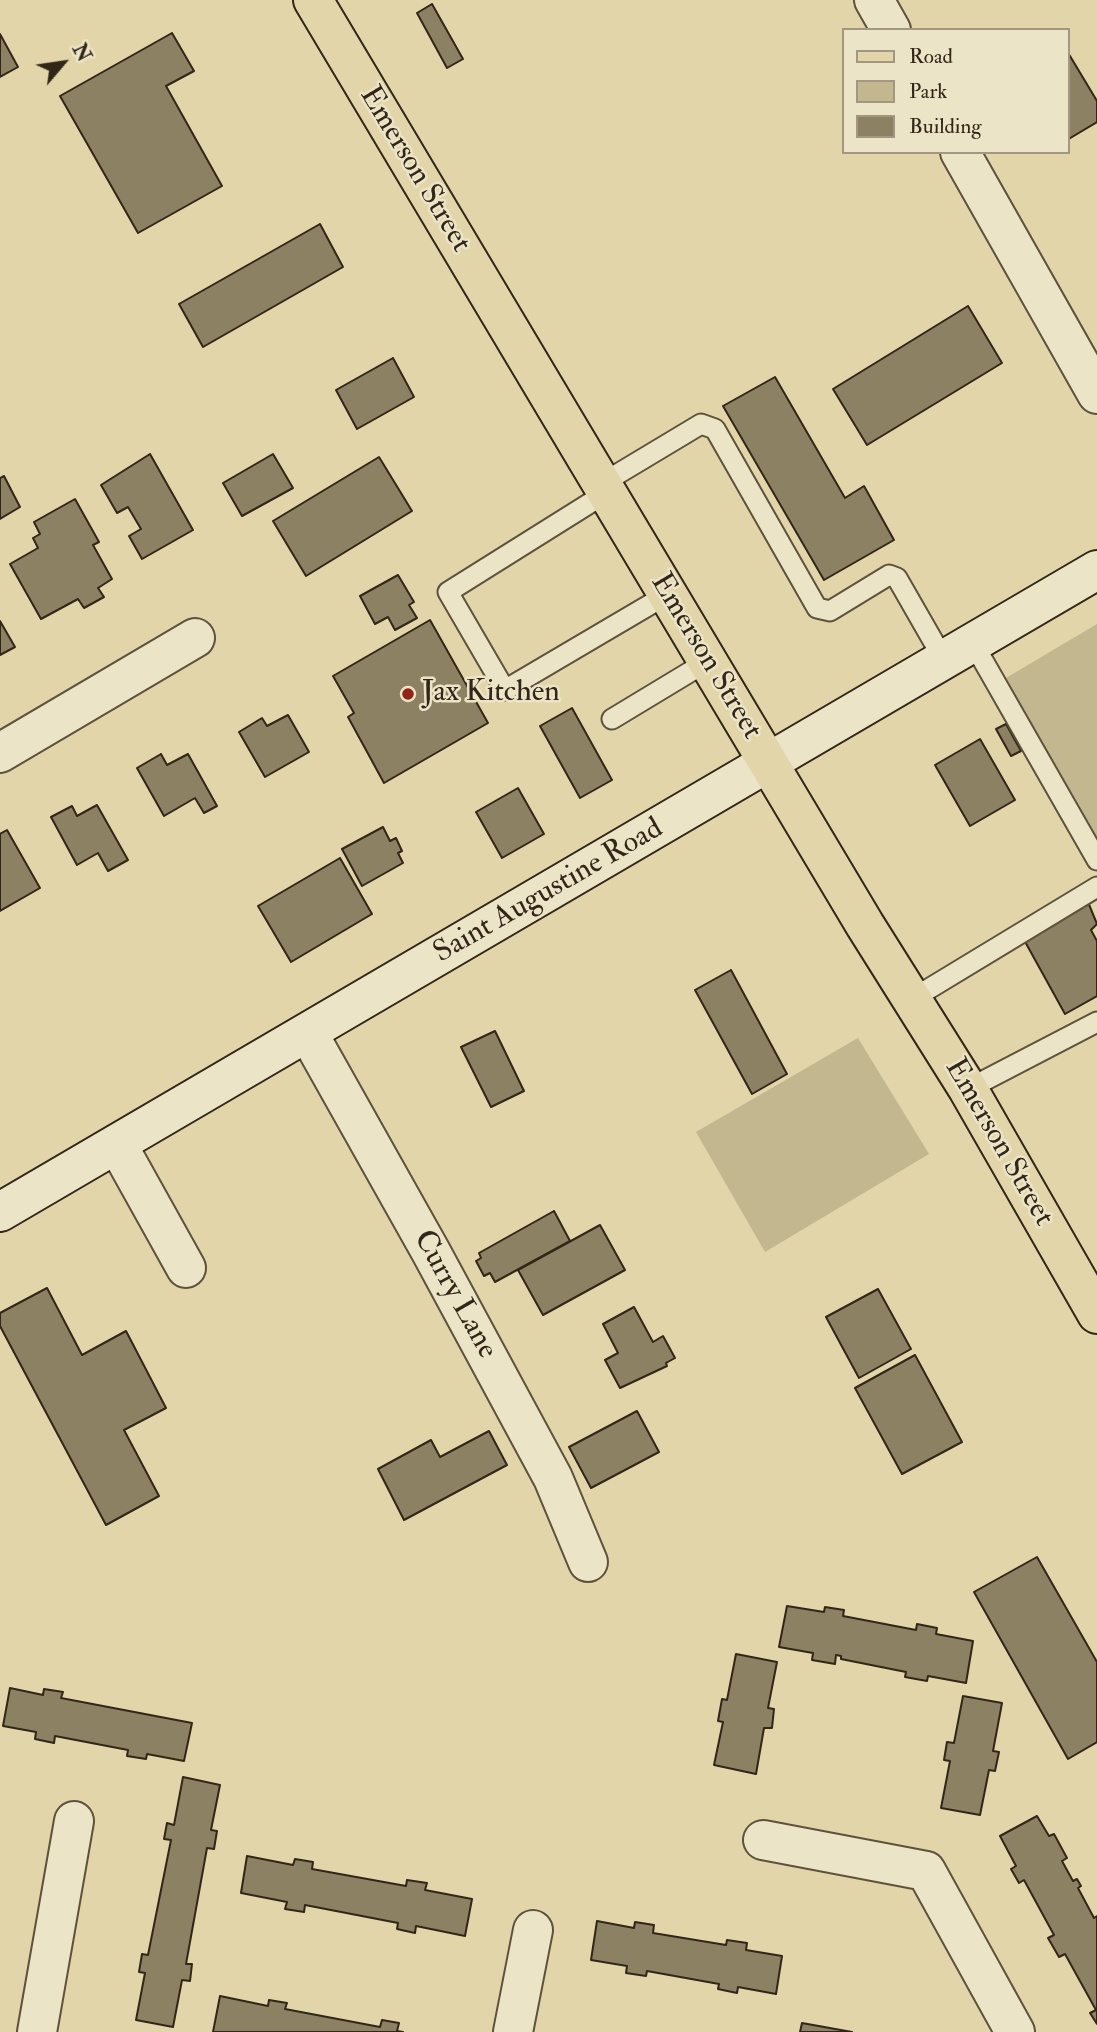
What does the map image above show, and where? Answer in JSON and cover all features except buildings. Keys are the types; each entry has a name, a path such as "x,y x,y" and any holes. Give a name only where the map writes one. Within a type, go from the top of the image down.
{"main road":[{"name":"Emerson Street","path":"316,1 603,488 968,1089 1097,1314"}],"street":[{"path":"874,0 890,28"},
{"path":"961,154 1097,394"},
{"name":"Saint Augustine Road","path":"0,1212 1097,570"},
{"path":"0,753 195,638"},
{"name":"Curry Lane","path":"308,1033 431,1252 553,1478 588,1562"},
{"path":"117,1144 186,1268"},
{"path":"37,2032 74,1821"},
{"path":"762,1840 926,1871 1015,2032"},
{"path":"513,2032 533,1930"}],"lane":[{"path":"668,594 505,690 447,592 701,424 715,429 817,608 830,611 889,575 897,578 959,651 1097,860"},
{"path":"612,719 708,661"},
{"path":"912,999 1097,887"},
{"path":"968,1089 1097,1022"}],"green space":[{"path":"1097,624 1097,842 1006,678"},
{"path":"858,1038 929,1154 765,1252 696,1132"}],"place":[{"name":"Jax Kitchen","path":"408,694"}]}
